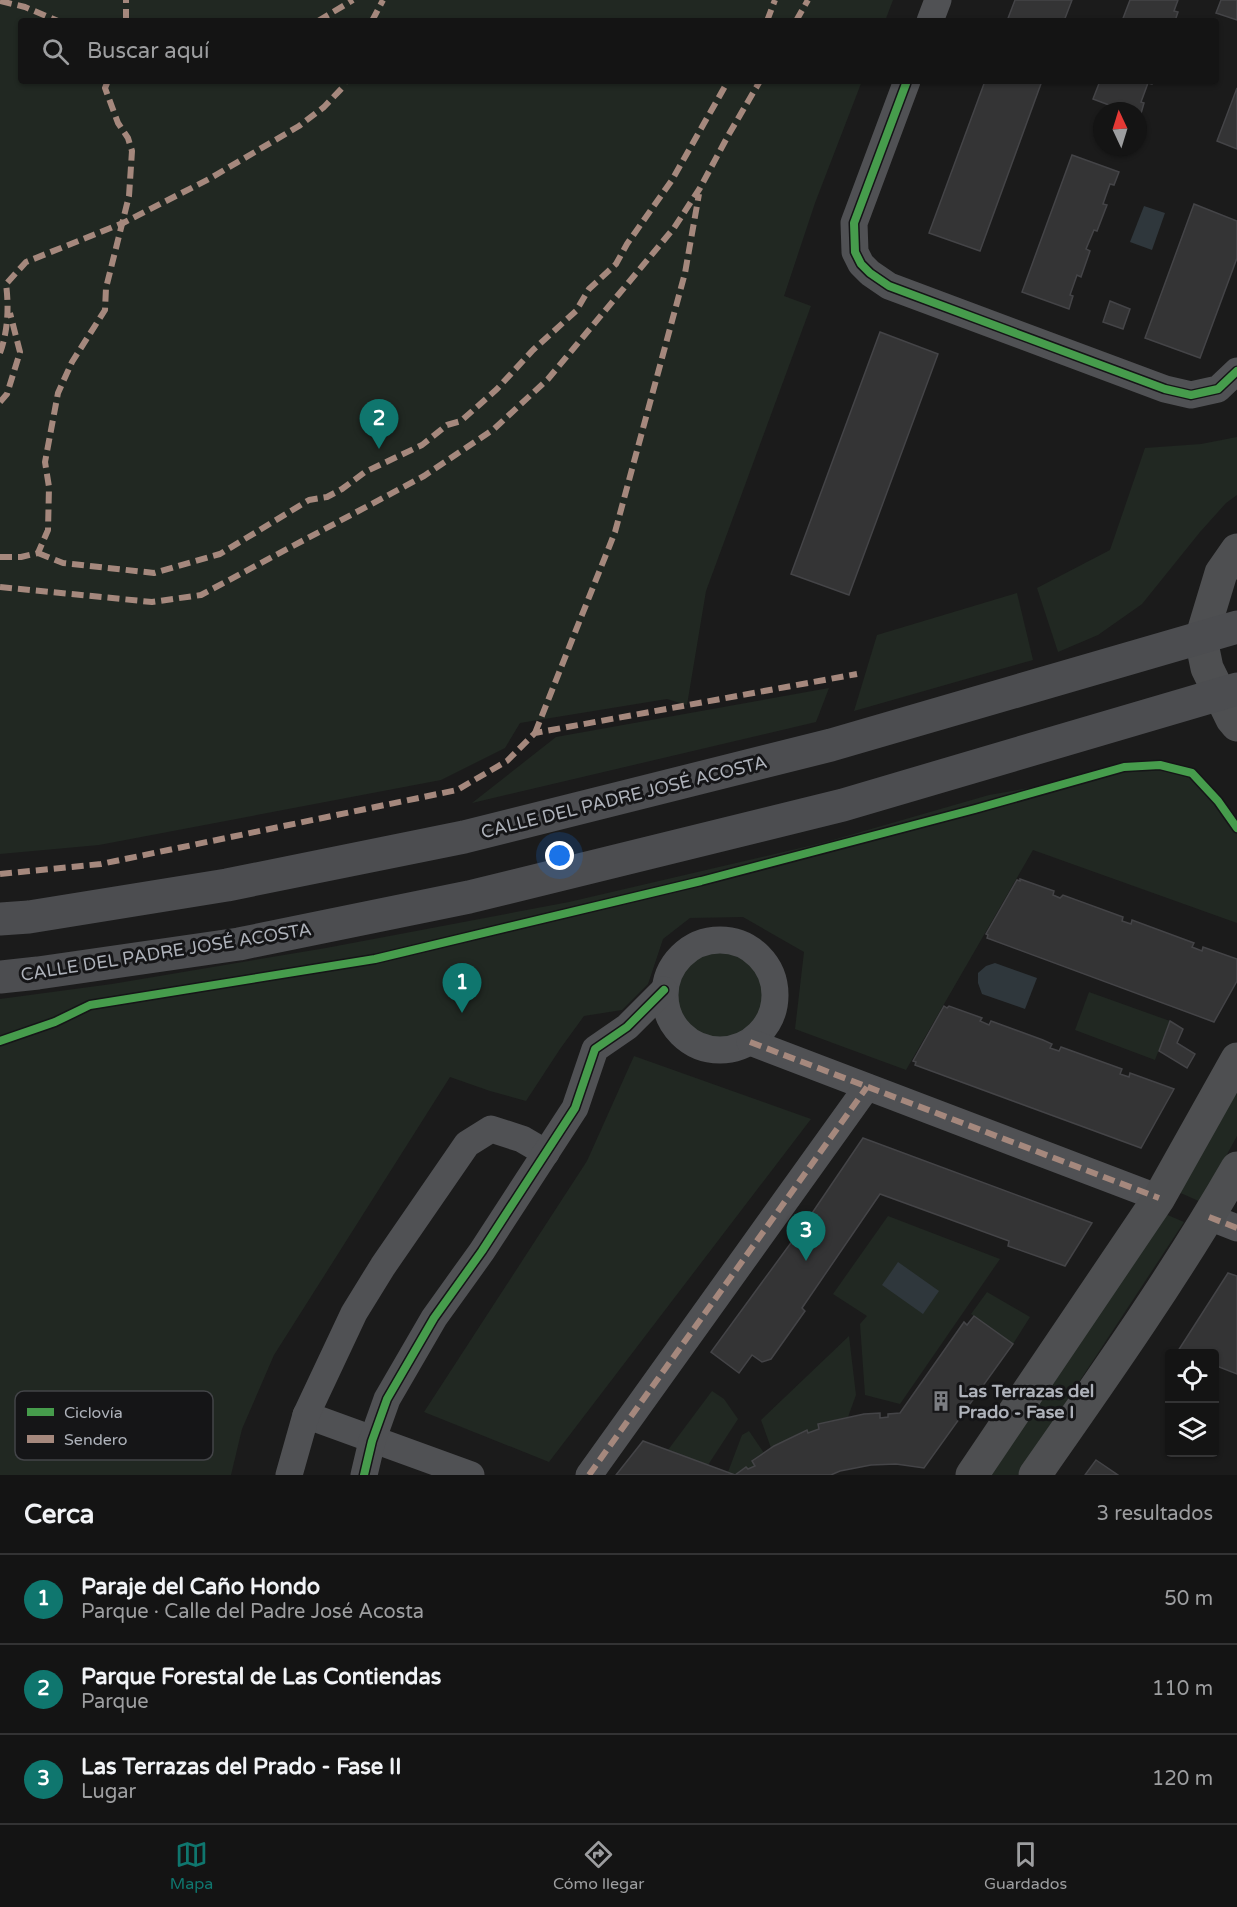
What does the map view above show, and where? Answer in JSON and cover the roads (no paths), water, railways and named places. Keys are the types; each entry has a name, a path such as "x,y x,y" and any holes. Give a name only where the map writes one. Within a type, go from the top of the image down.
{"highway":[{"name":"CALLE DEL PADRE JOSÉ ACOSTA","path":"0,919 227,885 464,837 831,745 1237,627"},
{"name":"CALLE DEL PADRE JOSÉ ACOSTA","path":"0,977 239,944 469,897 843,805 1228,692"}],"main road":[{"path":"1237,550 1221,573 1201,639 1207,668 1228,692 1232,719 1237,725"},
{"path":"972,1475 1159,1198 1237,1059"},
{"path":"1035,1475 1120,1353 1223,1222 1237,1168"}],"street":[{"path":"931,18 938,0"},
{"path":"906,84 854,223 855,252 861,264 870,273 889,286 1165,389 1191,395 1218,389 1237,371"},
{"path":"713,939 732,940 749,947 764,959 773,976 776,994 773,1013 764,1029 750,1042 735,1049 718,1050 701,1047 686,1039 674,1027 664,1003 664,990 669,971 680,956 695,945 713,939"},
{"path":"364,1475 372,1441 387,1399 434,1318 482,1251 575,1108 595,1049 627,1027 664,990"},
{"path":"627,1027 674,1027"},
{"path":"750,1042 1159,1198"},
{"path":"590,1475 867,1087"},
{"path":"289,1475 306,1416 354,1313 383,1266 467,1144 491,1129 522,1139 546,1153"},
{"path":"306,1416 471,1475"}],"place":[{"name":"Parque Forestal de Las Contiendas","path":"379,449"},
{"name":"Paraje del Caño Hondo","path":"462,1013"},
{"name":"Las Terrazas del Prado - Fase II","path":"806,1261"},
{"name":"Las Terrazas del Prado - Fase I","path":"941,1401"}]}
